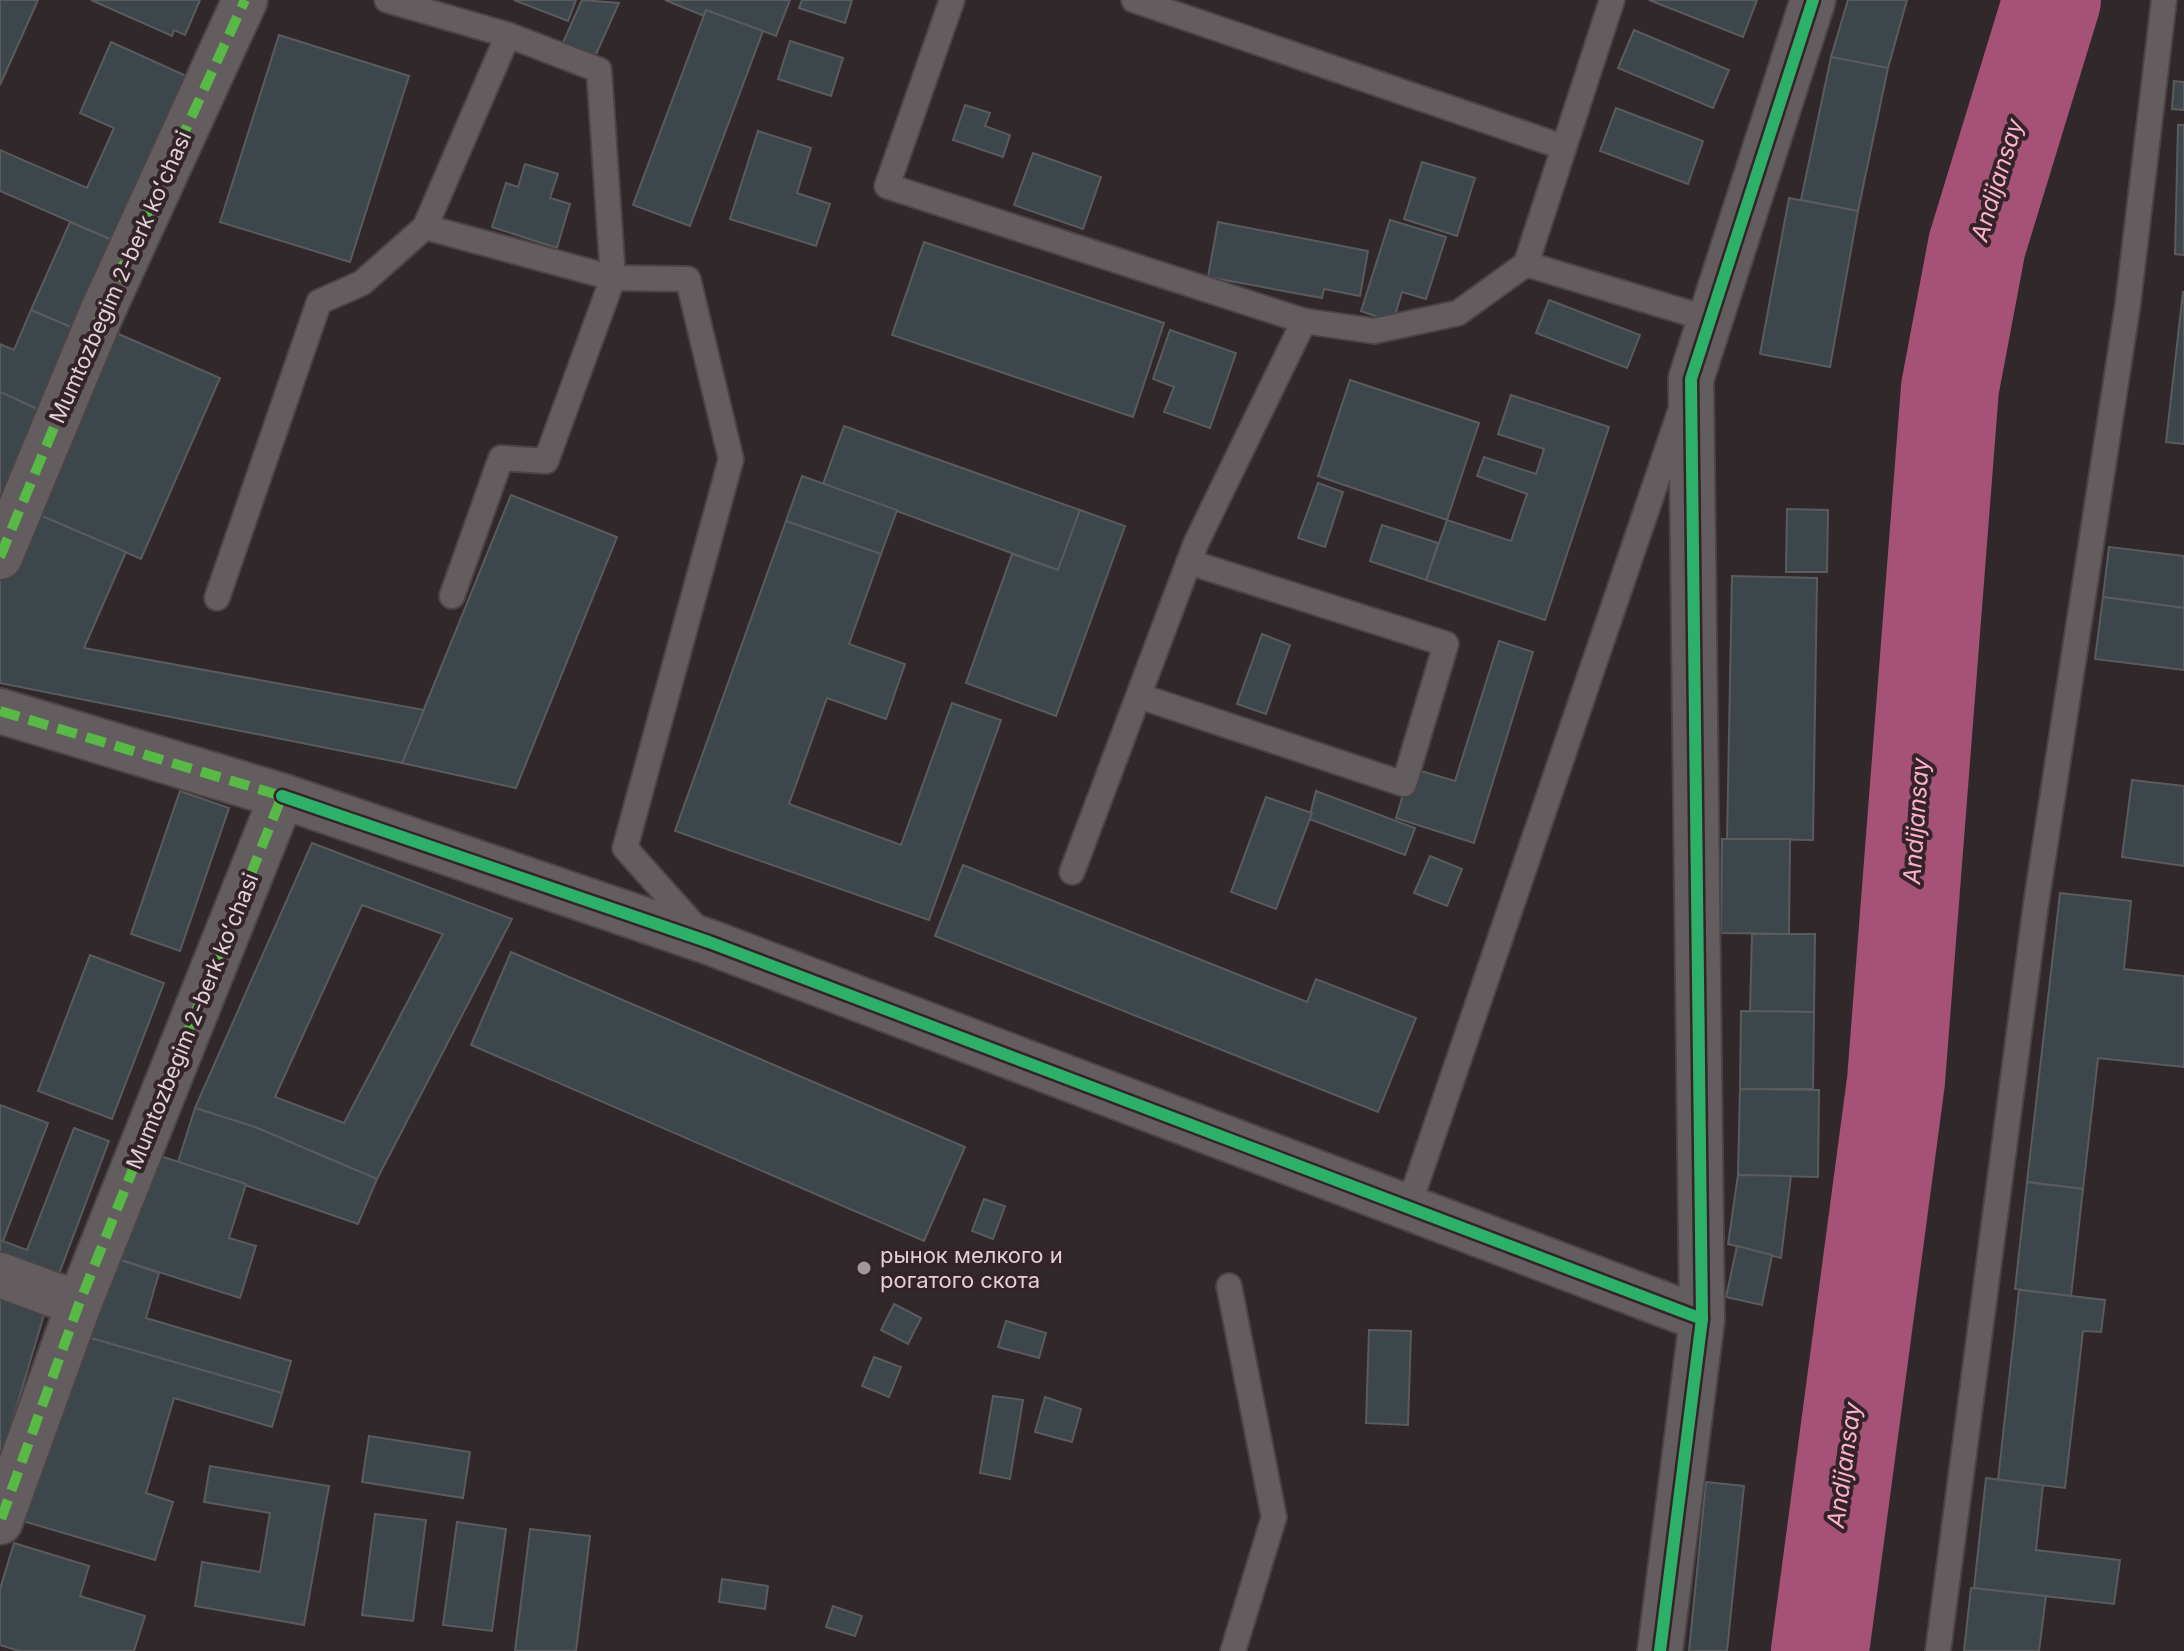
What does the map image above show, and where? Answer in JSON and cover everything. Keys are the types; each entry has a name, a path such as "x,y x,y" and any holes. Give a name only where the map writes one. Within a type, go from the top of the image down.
{"street":[{"name":"Mumtozbegim 2-berk koʻchasi","path":"0,557 102,312 245,0"},
{"path":"1660,1651 1702,1319 1691,379 1813,0"},
{"path":"0,711 282,796 709,942 1702,1319"},
{"name":"Mumtozbegim 2-berk koʻchasi","path":"0,1522 79,1304 282,796"},
{"path":"0,1275 79,1304"}],"lane":[{"path":"387,0 508,35 599,70 613,278 546,461 501,458 452,596"},
{"path":"952,0 887,186 1304,321 1374,331 1458,313 1526,264 1612,0"},
{"path":"1134,0 1563,147"},
{"path":"1938,1651 2036,904 2128,303 2164,0"},
{"path":"217,598 319,302 362,283 425,227 508,35"},
{"path":"425,227 613,278 688,279 731,459 625,848 709,942"},
{"path":"1526,264 1712,320"},
{"path":"1072,872 1189,562 1304,321"},
{"path":"1408,1208 1691,379"},
{"path":"1139,696 1404,784 1446,644 1189,562"},
{"path":"1229,1286 1274,1517 1233,1651"}],"building":[{"path":"0,0 38,0 0,85"},
{"path":"91,0 200,0 185,35 174,30 172,36"},
{"path":"514,0 576,0 568,21"},
{"path":"582,0 619,3 593,61 561,47"},
{"path":"665,0 790,0 776,36 706,10 704,16"},
{"path":"802,0 852,0 845,23 799,8"},
{"path":"1649,0 1757,0 1743,37"},
{"path":"1848,0 1907,0 1888,68 1831,57"},
{"path":"706,10 763,31 690,226 633,205"},
{"path":"1634,30 1729,70 1713,108 1618,68"},
{"path":"279,35 409,76 350,262 220,222"},
{"path":"790,41 843,58 831,96 778,79"},
{"path":"111,42 193,79 119,243 0,191 0,150 87,188 114,128 80,113"},
{"path":"1831,57 1888,68 1858,211 1801,200"},
{"path":"2174,81 2184,82 2184,110 2172,109"},
{"path":"965,105 990,113 985,126 1010,135 1003,157 953,140"},
{"path":"1616,108 1703,141 1688,184 1600,151"},
{"path":"2178,125 2184,125 2184,255 2175,254"},
{"path":"758,131 811,148 797,193 830,204 816,246 730,219"},
{"path":"1033,153 1101,177 1083,229 1014,205"},
{"path":"1422,162 1475,178 1457,236 1404,219"},
{"path":"525,164 558,174 550,198 570,204 557,248 492,227 506,183 518,187"},
{"path":"1789,198 1858,211 1830,367 1760,354"},
{"path":"1390,220 1446,237 1426,299 1402,292 1393,322 1361,311"},
{"path":"70,222 119,243 80,331 31,310"},
{"path":"1218,222 1368,251 1360,296 1324,289 1322,298 1208,277"},
{"path":"924,242 1164,323 1133,417 892,335"},
{"path":"2184,292 2184,444 2166,442"},
{"path":"1549,300 1640,335 1627,368 1536,333"},
{"path":"31,310 80,331 44,412 0,392 0,344 14,350"},
{"path":"107,329 220,378 141,559 28,510"},
{"path":"1170,330 1236,353 1210,428 1164,412 1174,387 1153,379"},
{"path":"1350,380 1479,423 1447,520 1318,476"},
{"path":"0,392 41,411 0,504"},
{"path":"1511,395 1609,427 1545,620 1426,580 1447,520 1511,541 1527,494 1477,476 1484,457 1536,474 1544,449 1498,434"},
{"path":"844,426 1080,510 1058,570 823,484"},
{"path":"802,476 897,510 881,554 786,521"},
{"path":"1318,483 1343,492 1325,547 1298,538"},
{"path":"511,495 617,537 516,788 402,763"},
{"path":"1787,509 1828,510 1827,572 1786,572"},
{"path":"28,510 126,552 84,648 424,710 402,763 0,683 0,578"},
{"path":"1080,510 1125,526 1056,716 966,683 1012,554 1058,570"},
{"path":"786,521 881,554 849,644 905,664 886,719 827,698 789,804 901,845 952,703 1001,720 929,920 675,831"},
{"path":"1382,525 1438,543 1426,580 1370,561"},
{"path":"2109,547 2184,556 2184,608 2103,597"},
{"path":"1732,576 1817,578 1813,840 1727,839"},
{"path":"2103,597 2184,608 2184,670 2095,659"},
{"path":"1262,634 1290,645 1266,714 1237,704"},
{"path":"1499,641 1533,652 1474,843 1396,818 1411,768 1455,781"},
{"path":"2132,780 2184,786 2184,866 2122,857"},
{"path":"180,791 229,808 180,951 131,934"},
{"path":"1316,791 1415,828 1405,855 1309,819"},
{"path":"1266,797 1312,813 1276,909 1231,892"},
{"path":"1722,839 1790,839 1789,934 1721,933"},
{"path":"312,843 512,919 377,1179 255,1127 195,1108","holes":["362,905 443,934 344,1123 275,1097"]},
{"path":"1430,856 1462,869 1447,906 1414,893"},
{"path":"963,865 1307,1002 1316,979 1416,1018 1378,1112 935,936"},
{"path":"2060,893 2131,901 2124,969 2184,976 2184,1067 2098,1058 2083,1189 2027,1182"},
{"path":"1752,934 1815,934 1814,1012 1750,1011"},
{"path":"511,952 965,1147 924,1241 471,1045"},
{"path":"90,955 164,983 112,1119 38,1091"},
{"path":"1741,1011 1814,1012 1813,1089 1740,1089"},
{"path":"1740,1089 1819,1090 1818,1177 1738,1175"},
{"path":"0,1105 48,1123 3,1241 0,1240"},
{"path":"195,1108 255,1127 377,1179 358,1224 178,1162"},
{"path":"74,1128 109,1141 53,1290 0,1271 0,1240 27,1250"},
{"path":"151,1153 246,1184 229,1238 256,1246 240,1298 118,1259"},
{"path":"1738,1175 1791,1176 1781,1258 1728,1244"},
{"path":"2027,1182 2083,1189 2071,1296 2015,1289"},
{"path":"984,1199 1005,1206 993,1239 972,1231"},
{"path":"1737,1246 1772,1255 1762,1305 1726,1297"},
{"path":"118,1259 159,1273 146,1318 291,1361 282,1393 87,1337"},
{"path":"0,1282 49,1298 0,1462"},
{"path":"2019,1290 2105,1300 2101,1332 2083,1331 2065,1488 1998,1480"},
{"path":"894,1304 921,1318 908,1344 881,1330"},
{"path":"1006,1321 1046,1333 1039,1358 998,1347"},
{"path":"1369,1330 1411,1331 1408,1425 1366,1423"},
{"path":"87,1337 282,1393 272,1427 174,1398 146,1493 173,1502 155,1560 23,1521"},
{"path":"874,1357 901,1367 889,1397 862,1386"},
{"path":"993,1396 1023,1400 1010,1479 980,1473"},
{"path":"1045,1397 1081,1409 1072,1442 1035,1432"},
{"path":"369,1436 470,1452 463,1498 362,1482"},
{"path":"210,1466 329,1486 304,1625 195,1606 202,1562 260,1572 270,1513 204,1502"},
{"path":"1986,1478 2043,1485 2036,1550 2120,1560 2114,1604 1974,1588"},
{"path":"1706,1482 1744,1486 1727,1651 1689,1651"},
{"path":"375,1514 426,1520 413,1621 362,1615"},
{"path":"457,1522 506,1529 492,1631 443,1625"},
{"path":"530,1529 590,1536 576,1651 515,1651"},
{"path":"14,1543 89,1566 80,1596 145,1616 134,1651 19,1651 0,1645 0,1589"},
{"path":"722,1579 768,1586 765,1609 719,1602"},
{"path":"1971,1588 2046,1596 2039,1651 1964,1651"},
{"path":"833,1606 862,1616 855,1636 826,1627"}],"waterway":[{"name":"Andijansay","path":"1820,1651 1896,1081 1950,388 1977,245 2052,0"}],"marked path":[{"path":"0,557 102,312 245,0"},
{"path":"0,711 282,796 79,1304 0,1522"}],"cycle path":[{"path":"1702,1319 1691,379 1813,0"},
{"path":"282,796 709,942 1702,1319 1660,1651"}],"place":[{"name":"рынок мелкого и рогатого скота","path":"864,1268"}]}
